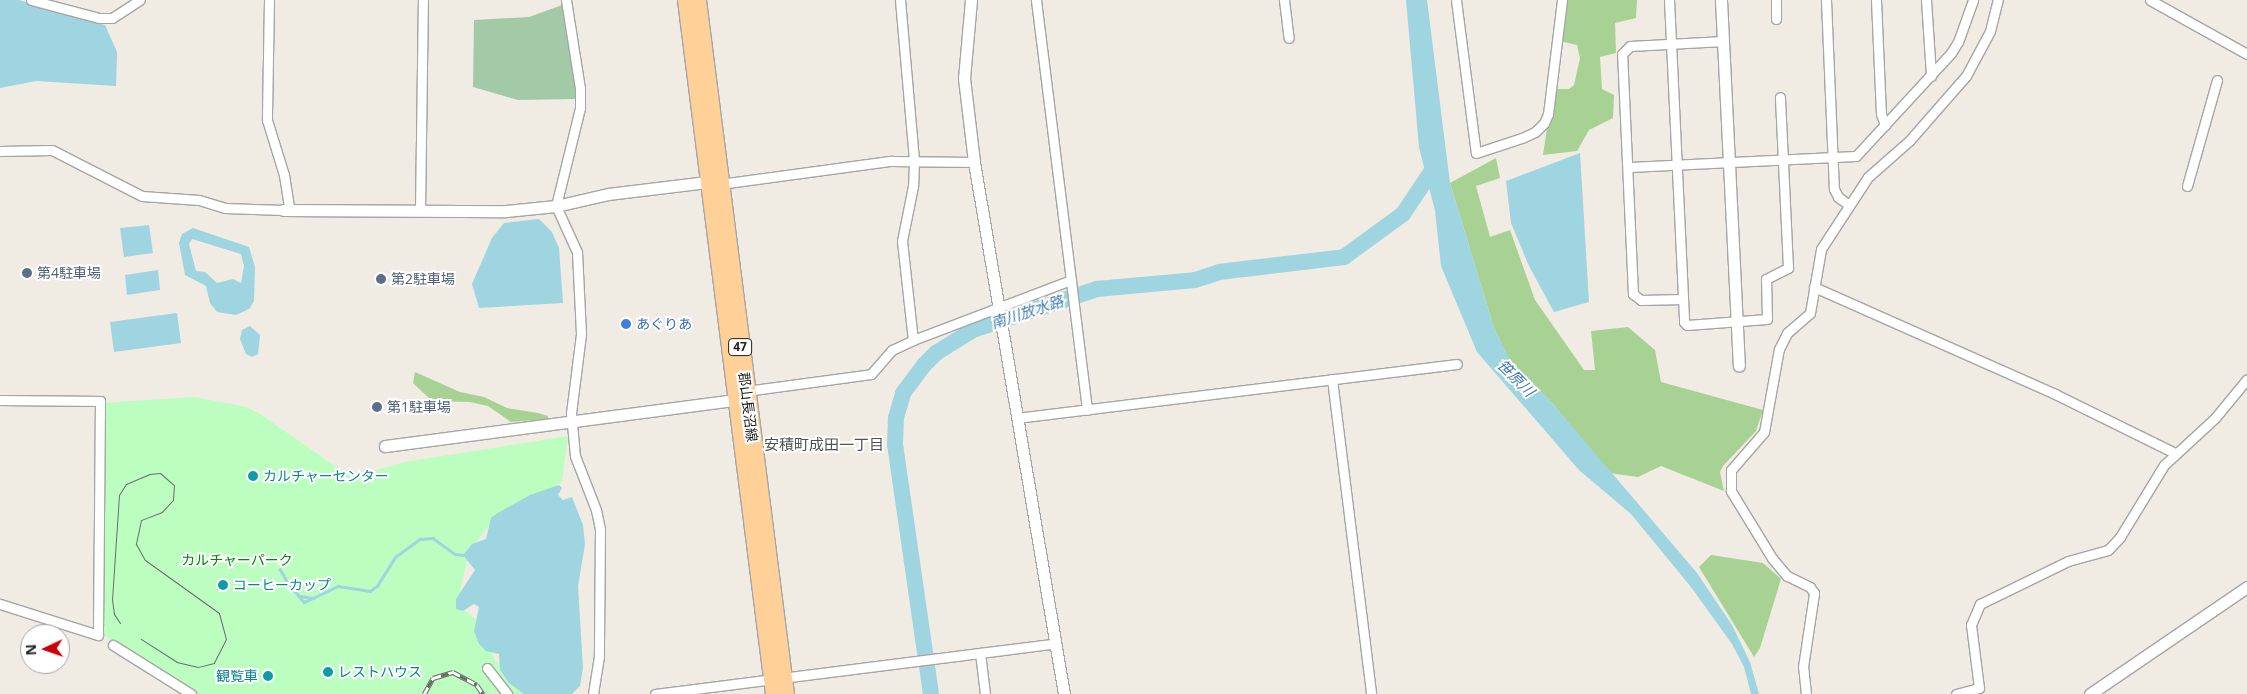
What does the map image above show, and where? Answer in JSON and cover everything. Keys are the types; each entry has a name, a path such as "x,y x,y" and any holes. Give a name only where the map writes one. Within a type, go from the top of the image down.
{"main road":[{"name":"郡山長沼線","path":"685,0 715,182"},
{"name":"郡山長沼線","path":"698,0 715,182 776,683 786,694"}],"street":[{"path":"31,0 99,18 112,18 140,0"},
{"path":"269,0 267,120 284,174 287,210"},
{"path":"420,210 423,0"},
{"path":"566,0 580,88 580,108 556,206 577,252 581,334 571,423 579,471 596,510 600,529 599,656 594,694"},
{"path":"900,0 914,161 913,186 902,241 913,340"},
{"path":"971,0 964,78 974,162 1064,694"},
{"path":"1036,0 1087,410"},
{"path":"1284,0 1289,38"},
{"path":"1456,0 1476,153 1536,132 1544,123 1548,114 1562,0"},
{"path":"1669,0 1684,322 1687,325 1767,319 1766,279 1772,274 1784,272 1789,265 1780,97"},
{"path":"1722,0 1739,366"},
{"path":"1776,0 1776,19"},
{"path":"1826,0 1836,195 1849,206"},
{"path":"1876,0 1881,114 1885,125"},
{"path":"1926,0 1931,76"},
{"path":"1629,167 1856,156 1931,76 1958,42 1974,0"},
{"path":"1806,694 1803,667 1814,593 1810,587 1787,576 1772,558 1732,491 1730,477 1736,462 1764,432 1779,349 1787,333 1808,315 1821,249 1868,177 1909,141 1966,76 1990,31 1998,0"},
{"path":"2150,0 2247,54"},
{"path":"1683,299 1641,300 1633,294 1629,167 1622,54 1630,46 1724,41"},
{"path":"2187,186 2217,80"},
{"path":"0,151 52,150 142,196 199,200 225,208 287,210 506,211 556,206 608,194 864,164 914,161 974,162"},
{"path":"386,446 571,423 742,397 870,374 892,350 913,340 1072,280"},
{"path":"1814,287 2055,394 2175,453"},
{"path":"1017,418 1457,364"},
{"path":"1332,379 1371,694"},
{"path":"1956,694 1979,688 1971,625 1980,604 2068,560 2108,550 2120,537 2153,480 2175,453 2215,418 2247,379"},
{"path":"0,400 100,401 98,635 0,604"},
{"path":"2090,694 2247,587"},
{"path":"655,694 776,683 909,661 1056,643"},
{"path":"113,645 191,694"},
{"path":"980,653 986,694"},
{"path":"487,668 507,694"}],"green space":[{"path":"1565,0 1637,0 1636,18 1615,23 1616,53 1600,57 1602,89 1614,95 1613,118 1589,130 1577,151 1543,155 1553,89 1569,89 1574,85 1580,58 1577,45 1559,41"},
{"path":"565,4 577,99 518,100 473,87 474,20 529,17"},
{"path":"1496,158 1500,178 1476,186 1490,237 1510,230 1535,300 1584,370 1595,370 1591,331 1628,327 1655,350 1661,382 1763,410 1756,431 1723,466 1720,472 1724,491 1661,466 1638,477 1609,473 1554,405 1510,361 1494,328 1450,183"},
{"path":"415,372 460,392 484,397 507,408 548,416 548,419 511,422 488,406 470,402 432,401 413,383"},
{"name":"カルチャーパーク","path":"195,397 246,407 260,414 351,477 405,462 568,436 562,482 495,518 469,551 457,605 481,623 495,661 539,694 199,694 104,635 102,403"},
{"path":"1711,555 1763,563 1781,579 1760,648 1754,657 1699,567"}],"water":[{"path":"0,0 19,0 105,25 117,52 116,86 36,81 0,88"},
{"name":"笹原川","path":"1406,0 1427,0 1450,183 1494,328 1510,360 1554,405 1697,573 1732,625 1750,662 1759,694 1751,694 1744,667 1732,644 1691,587 1631,514 1579,470 1477,352 1441,266 1435,211 1419,147"},
{"path":"1580,153 1589,302 1554,312 1529,266 1511,223 1506,181"},
{"path":"539,219 552,232 559,248 563,303 479,308 472,284 492,238 504,223"},
{"path":"149,225 153,253 124,257 120,228"},
{"path":"193,228 249,247 255,267 254,301 249,309 236,315 217,312 210,303 206,286 185,275 179,243 182,234","holes":["192,239 241,254 244,266 241,283 233,279 217,283 205,272 196,271 189,244"]},
{"path":"158,270 160,290 127,295 125,275"},
{"path":"177,313 181,343 114,352 110,322"},
{"path":"250,326 260,335 258,354 252,357 246,354 240,339 242,330"},
{"path":"559,485 562,488 558,495 563,500 572,497 583,525 585,544 578,586 583,668 580,686 572,694 524,694 509,683 500,670 499,654 486,651 479,644 474,631 479,607 474,604 463,611 456,609 456,599 475,570 463,555 472,544 486,539 491,518 496,514 530,495"}],"waterway":[{"name":"南川放水路","path":"931,694 895,445 896,418 903,393 924,365 936,353 973,330 1097,289 1195,280 1219,272 1344,257 1403,214 1437,163"},
{"path":"280,569 291,588 300,596 313,598 338,586 370,591 377,586 395,557 420,539 433,538 455,554 463,555"},
{"path":"298,595 304,602 313,598"}],"tram line":[{"path":"120,623 114,614 112,600 119,495 126,484 149,474 160,473 174,485 173,500 162,512 141,520 136,544 145,560 219,613 226,639 214,663 198,667 177,662 141,639"}],"railway":[{"path":"424,694 433,678 453,672 477,685 483,694"}],"place":[{"name":"第4駐車場","path":"27,273"},
{"name":"第2駐車場","path":"381,279"},
{"name":"あぐりあ","path":"626,324"},
{"name":"第1駐車場","path":"377,407"},
{"name":"カルチャーセンター","path":"253,476"},
{"name":"コーヒーカップ","path":"223,585"},
{"name":"レストハウス","path":"328,672"},
{"name":"観覧車","path":"268,676"}],"district":[{"name":"安積町成田一丁目","path":"824,445"}]}
